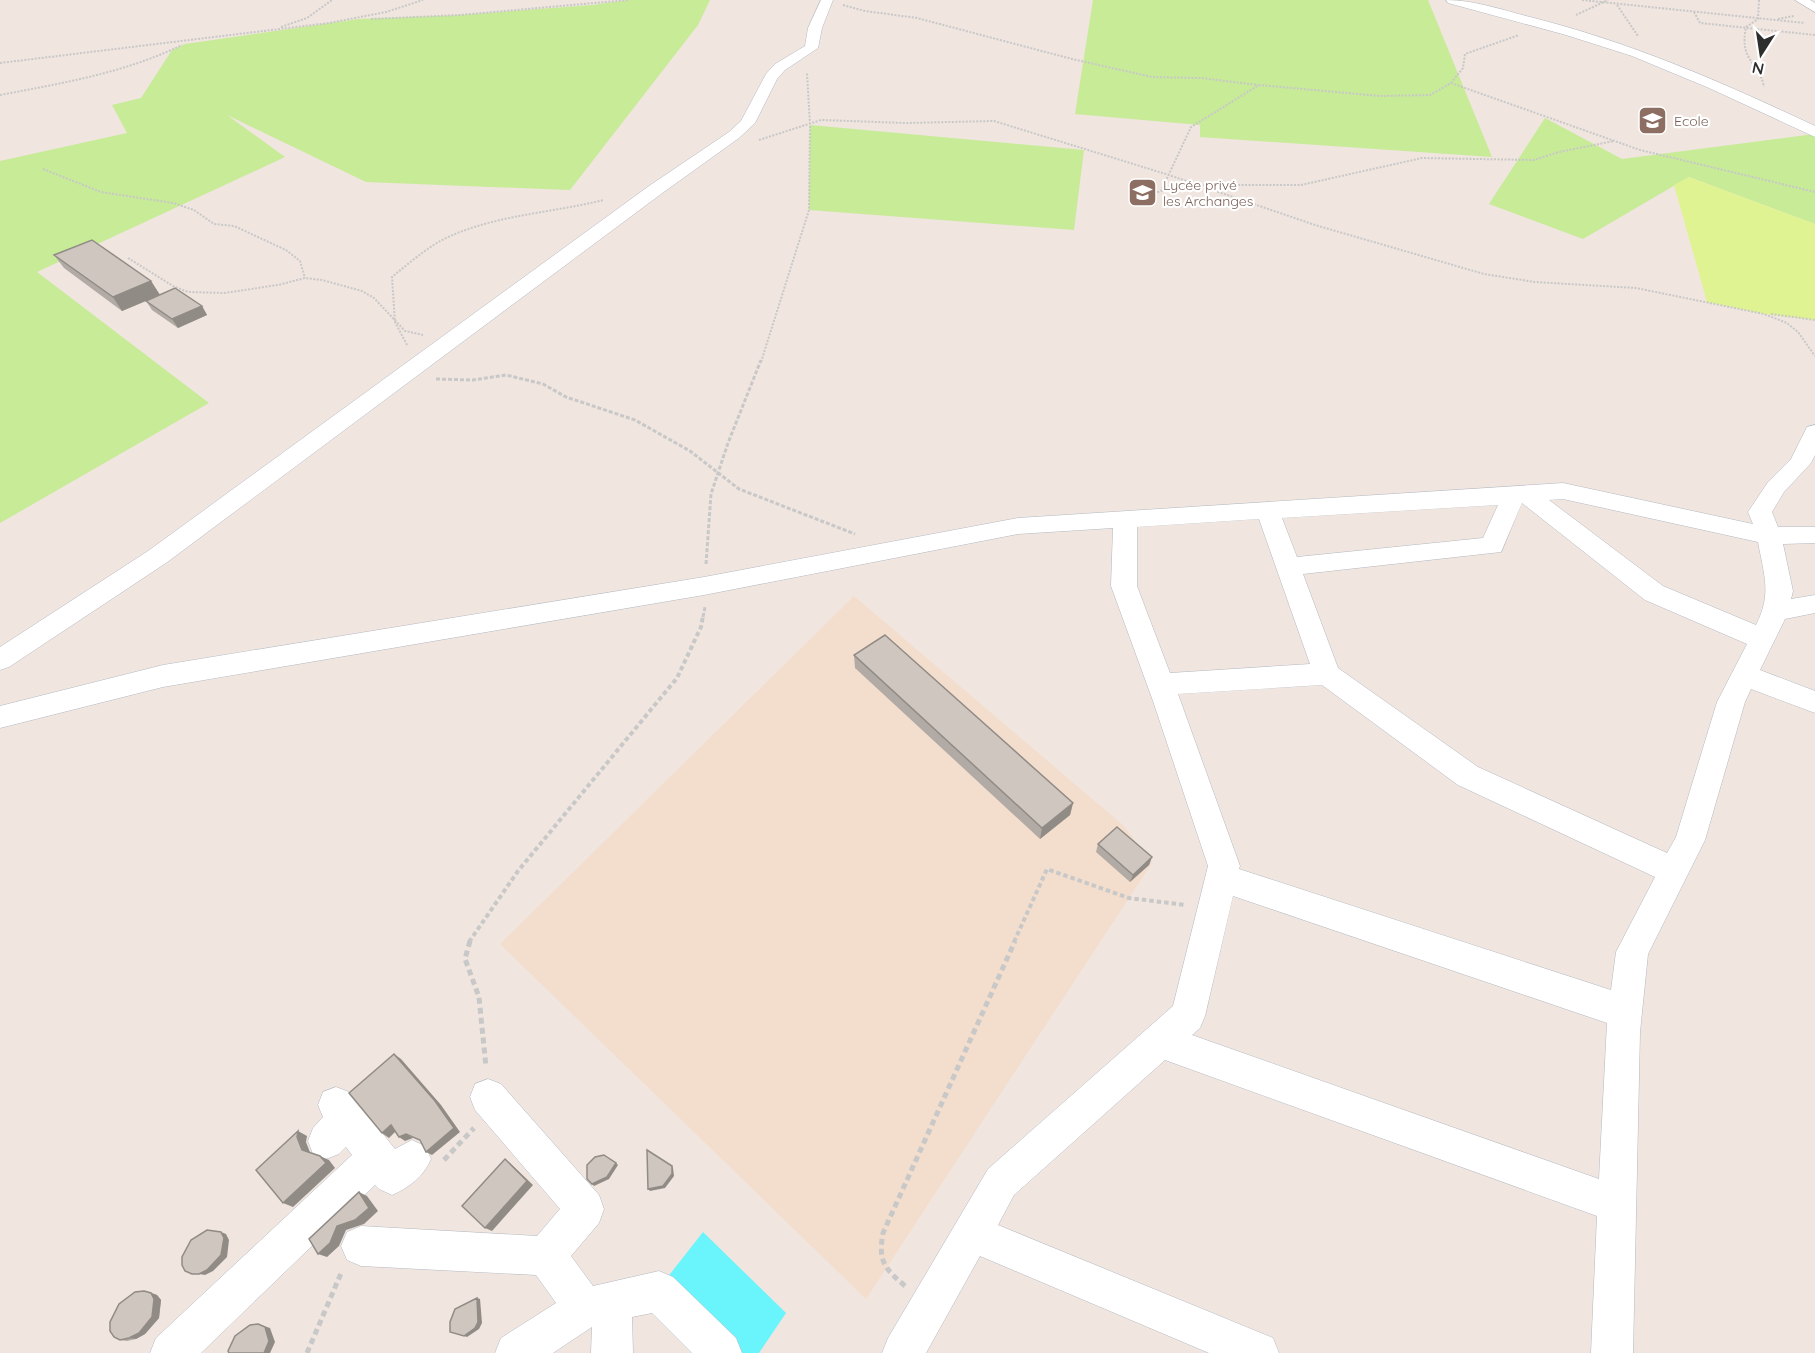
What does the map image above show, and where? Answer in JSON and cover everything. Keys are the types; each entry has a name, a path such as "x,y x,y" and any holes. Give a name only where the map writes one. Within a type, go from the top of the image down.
{"street":[{"path":"1452,0 1608,43 1645,56 1739,95 1815,132"},
{"path":"1801,0 1815,8"},
{"path":"0,660 157,557 734,135 747,123 771,77 780,67 811,48 815,28 826,1"},
{"path":"1612,1353 1625,1012 1632,952 1690,840 1731,702 1776,611 1780,591 1769,536 1760,512 1776,487 1800,463 1815,432"},
{"path":"0,717 163,676 704,586 1018,526 1520,496 1563,491 1769,536 1815,536"},
{"path":"1288,567 1492,546 1520,496"},
{"path":"1520,496 1654,593 1762,639"},
{"path":"1268,511 1327,674 1468,776 1675,872"},
{"path":"903,1353 1000,1182 1188,1016 1224,866 1161,684 1124,586 1125,520"},
{"path":"1776,611 1815,604"},
{"path":"1161,684 1327,674"},
{"path":"1744,675 1815,702"},
{"path":"1221,878 1625,1012"},
{"path":"1160,1041 1617,1204"},
{"path":"488,1097 585,1209 546,1256"},
{"path":"171,1353 410,1159 336,1122"},
{"path":"971,1233 1258,1353"},
{"path":"361,1246 546,1256 598,1304 612,1353"},
{"path":"516,1353 598,1304 659,1291 712,1349"}],"path":[{"path":"272,31 307,18 332,0"},
{"path":"0,63 185,44 358,19 392,12 423,0"},
{"path":"358,19 460,15 628,0"},
{"path":"1582,0 1815,24"},
{"path":"826,1 916,18 1072,59 1152,77 1200,78 1380,96 1430,95 1451,83 1463,68 1465,54 1513,39 1534,24 1572,17 1608,0"},
{"path":"1758,19 1759,0"},
{"path":"1616,4 1641,40 1645,56"},
{"path":"1693,12 1700,23 1815,35"},
{"path":"1739,95 1759,93 1764,89 1763,82 1747,57 1742,42 1746,27 1758,19"},
{"path":"0,95 85,80 128,69 185,44"},
{"path":"410,1159 475,1127 488,1097 478,997 465,959 468,944 518,871 677,678 701,627 707,599 704,586 711,494 764,353 809,210 810,125 807,77 811,48"},
{"path":"1451,83 1503,99 1614,141 1696,165 1815,192"},
{"path":"1161,191 1191,127 1259,85"},
{"path":"710,151 810,125 821,120 906,123 994,121 1169,175 1315,225 1484,274 1535,282 1636,288 1764,314 1815,320"},
{"path":"1134,200 1161,191 1198,185 1301,185 1422,158 1534,160 1559,152 1614,141"},
{"path":"43,169 101,192 173,203 194,210 214,224 234,226 286,250 300,261 305,278"},
{"path":"605,199 475,227 429,248 392,277 395,322 417,366 434,378 473,380 506,375 543,384 566,397 635,420 690,451 739,489 819,518 892,550"},
{"path":"128,258 173,286 188,292 224,293 278,285 305,278 322,280 362,291 374,298 405,331 423,335 467,329"},
{"path":"1764,314 1787,323 1798,332 1815,356"},
{"path":"930,1306 885,1269 879,1252 883,1233 1047,869 1129,898 1213,909"},
{"path":"306,1353 348,1258 361,1246"}],"shaded area":[{"path":"854,596 1124,826 1152,863 866,1299 500,944"}],"green space":[{"path":"628,0 710,0 698,25 570,190 366,182 227,115 285,157 37,272 209,403 0,523 0,161 127,133 112,105 141,98 172,50 185,44 358,19 460,15"},
{"path":"1093,0 1428,0 1492,157 1200,137 1200,125 1075,114"},
{"path":"1545,118 1622,159 1815,134 1815,224 1689,177 1583,239 1489,204"},
{"path":"810,125 1084,150 1074,230 809,210"},
{"path":"1689,177 1815,224 1815,320 1764,314 1707,302 1674,185"}],"water":[{"path":"703,1232 786,1313 759,1353 735,1353 663,1283"}],"building":[{"path":"92,240 151,281 113,297 54,255"},
{"path":"175,288 202,306 172,319 146,301"},
{"path":"885,635 1073,803 1042,828 854,655"},
{"path":"1117,827 1152,857 1133,875 1098,844"},
{"path":"394,1054 435,1101 454,1128 426,1152 420,1140 406,1134 399,1137 391,1125 382,1133 349,1093"},
{"path":"298,1131 297,1137 302,1150 320,1156 326,1163 283,1203 256,1170"},
{"path":"647,1150 672,1166 672,1174 663,1186 648,1189"},
{"path":"604,1155 616,1163 607,1177 592,1184 587,1179 587,1165 595,1157"},
{"path":"505,1159 527,1181 485,1228 462,1206"},
{"path":"359,1192 369,1208 355,1220 337,1226 330,1243 318,1254 309,1239"},
{"path":"207,1230 221,1232 224,1238 221,1255 207,1270 199,1274 185,1271 182,1257 191,1240"},
{"path":"135,1292 151,1293 154,1299 152,1317 139,1333 120,1340 114,1337 110,1331 110,1322 119,1304"},
{"path":"477,1298 478,1322 475,1328 464,1336 450,1332 450,1322 455,1309"},
{"path":"258,1324 265,1327 269,1341 264,1353 229,1353 235,1336 250,1325"}],"place":[{"name":"Ecole","path":"1653,121"},
{"name":"Lycée privé les Archanges","path":"1142,193"}]}
